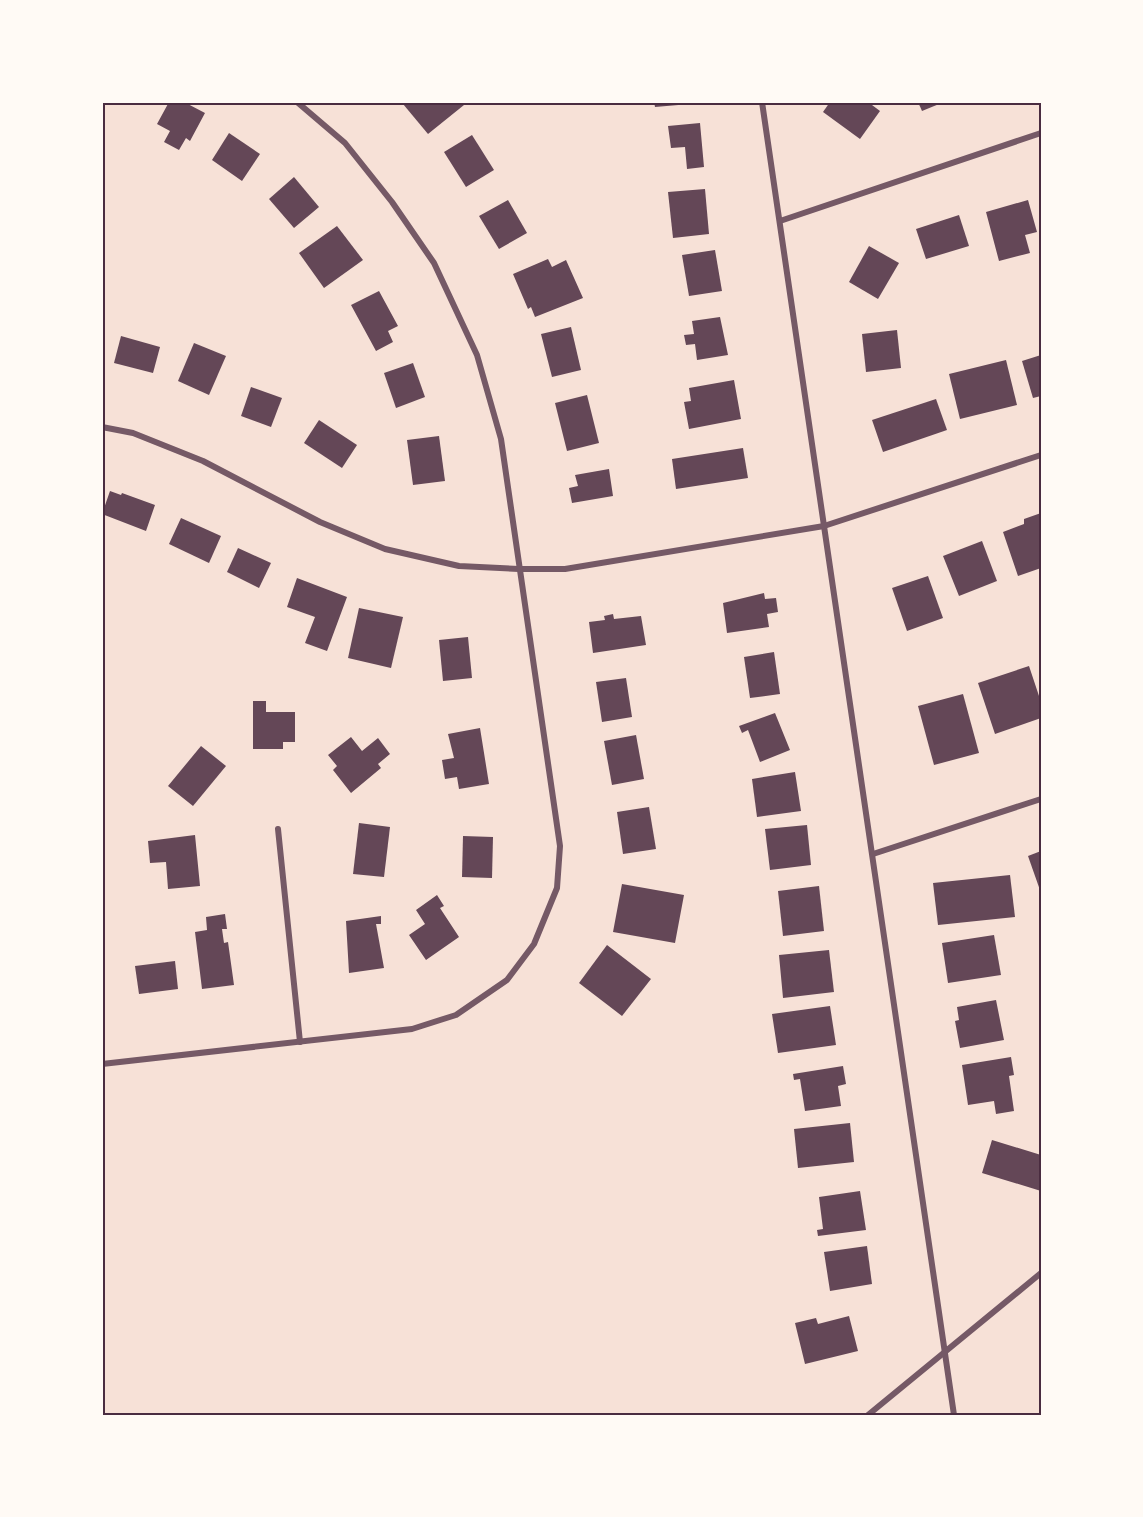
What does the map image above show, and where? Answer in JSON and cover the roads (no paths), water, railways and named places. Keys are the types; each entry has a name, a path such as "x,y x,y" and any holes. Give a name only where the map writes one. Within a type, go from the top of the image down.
{"street":[{"path":"102,1064 412,1029 456,1015 507,980 534,944 557,888 560,846 501,439 477,355 434,263 392,202 345,143 297,102"},
{"path":"762,102 954,1415"},
{"path":"780,220 1041,134"},
{"path":"102,427 133,433 203,461 320,522 385,549 459,566 519,569 565,569 824,526 1041,455"},
{"path":"873,855 1041,799"},
{"path":"278,829 300,1042"},
{"path":"868,1415 1041,1273"}]}
